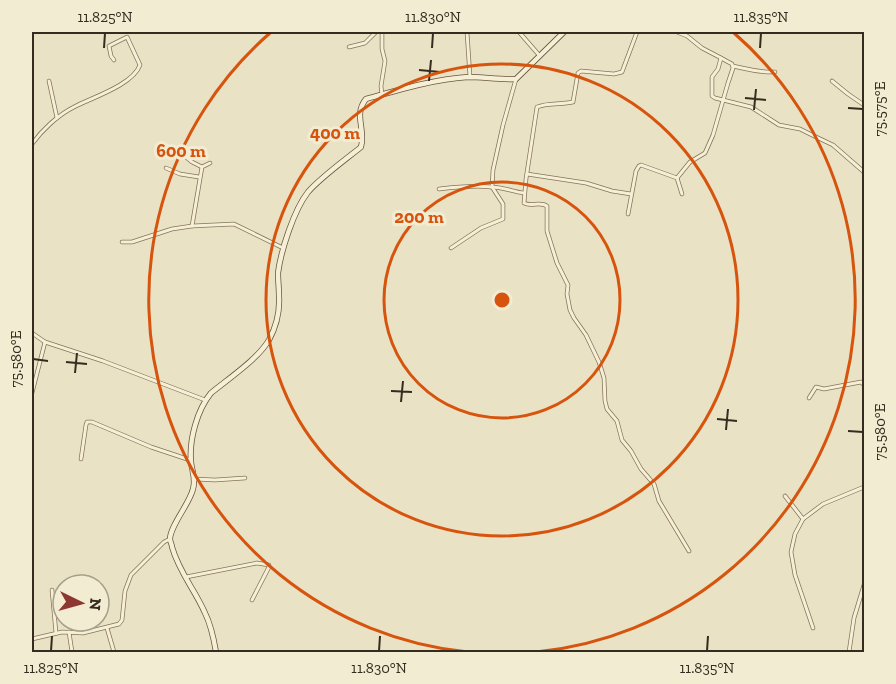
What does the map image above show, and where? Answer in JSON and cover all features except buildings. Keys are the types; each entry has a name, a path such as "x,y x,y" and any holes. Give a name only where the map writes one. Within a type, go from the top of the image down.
{"main road":[{"path":"216,652 206,614 184,577 170,539 193,489 195,479 191,460 193,434 198,416 211,393 254,358 268,342 278,315 278,274 283,248 296,214 309,190 361,147 363,139 360,110 366,99 409,87 470,77 516,79 564,32"}],"street":[{"path":"32,144 57,118 72,108 110,90 138,71 140,65 126,32"},
{"path":"349,47 365,43 376,32"},
{"path":"382,32 385,61 382,95"},
{"path":"467,32 470,77"},
{"path":"519,32 539,55"},
{"path":"637,32 622,72 614,74 581,71 578,73 573,102 545,104 537,107 524,203 547,206 547,231 557,263 568,285 570,310 599,362 604,378 604,401 607,409 617,421 622,440 654,484 659,501 689,551"},
{"path":"677,32 733,66 761,73 775,72"},
{"path":"114,60 110,46 127,37"},
{"path":"721,58 718,69 712,77 712,96 751,107 779,125 800,129 833,145 864,172"},
{"path":"677,178 690,162 705,153 713,135 733,66"},
{"path":"451,248 481,228 503,219 503,204 492,187 492,170 516,79"},
{"path":"49,81 57,118"},
{"path":"832,81 864,105"},
{"path":"186,157 201,167"},
{"path":"201,167 210,163"},
{"path":"628,214 636,171 641,165 677,178"},
{"path":"192,226 201,167"},
{"path":"166,168 180,174 199,177"},
{"path":"527,174 586,183 631,194"},
{"path":"677,178 682,194"},
{"path":"439,189 467,186 492,187 524,193"},
{"path":"122,242 132,242 172,229 234,224 283,248"},
{"path":"32,333 45,342 104,361 205,400"},
{"path":"32,393 45,342"},
{"path":"809,398 816,387 824,389 861,382 864,386"},
{"path":"81,459 86,425 87,422 92,422 151,447 191,460"},
{"path":"195,479 245,478"},
{"path":"813,628 795,575 791,552 795,534 803,519 824,504 864,488"},
{"path":"784,496 803,519"},
{"path":"111,626 122,622 125,591 131,574 170,539"},
{"path":"184,577 257,563 269,564 252,600"},
{"path":"849,652 854,618 864,585"},
{"path":"32,639 56,633"},
{"path":"69,633 72,652"},
{"path":"108,633 114,652"}]}
